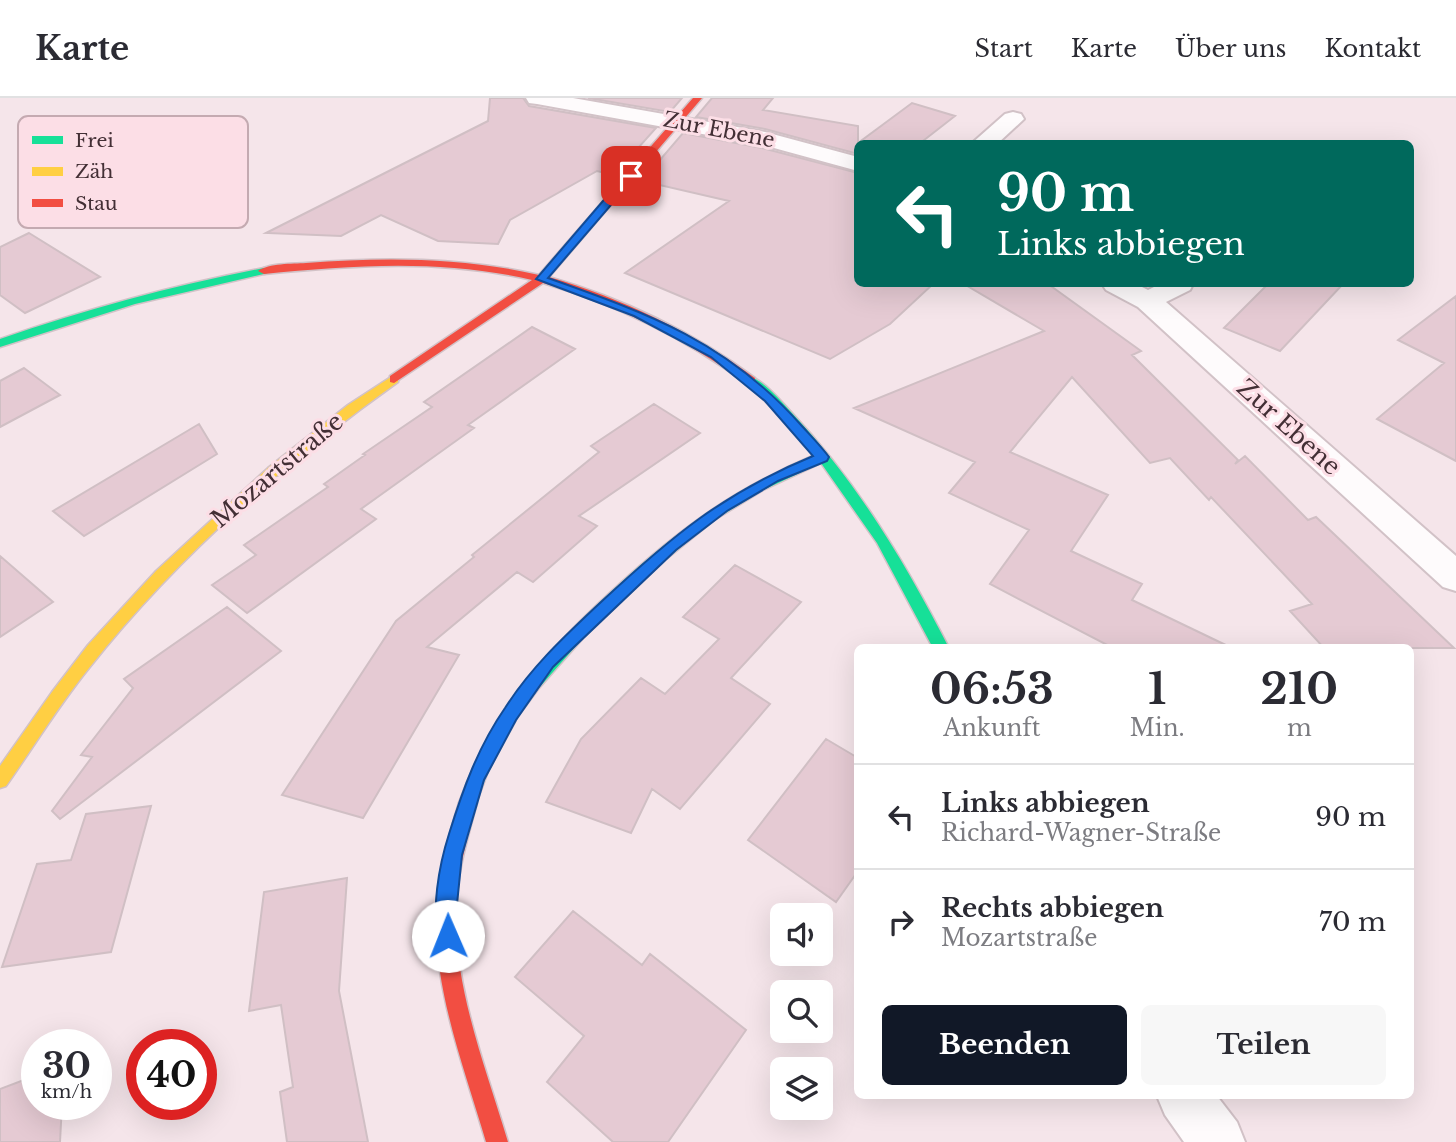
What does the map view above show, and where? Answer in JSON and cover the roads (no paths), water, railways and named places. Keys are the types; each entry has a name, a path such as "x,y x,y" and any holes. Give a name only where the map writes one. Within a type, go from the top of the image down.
{"street":[{"name":"Zur Ebene","path":"537,98 678,121 806,149 854,163"},
{"name":"Mozartstraße","path":"0,780 92,652 173,562 228,510 339,416 541,279 698,98"},
{"path":"987,140 1013,119"},
{"path":"0,343 124,302 209,280 290,266 402,260 453,263 541,279 638,314 715,354 770,398 822,457 891,550 912,586 939,644"},
{"name":"Zur Ebene","path":"1122,287 1148,301 1448,555"},
{"path":"1148,301 1174,287"},
{"path":"497,1142 452,980 446,914 452,855 475,778 510,714 547,662 613,598 670,546 722,508 773,478 822,457"},
{"path":"1186,1099 1217,1142"}]}
